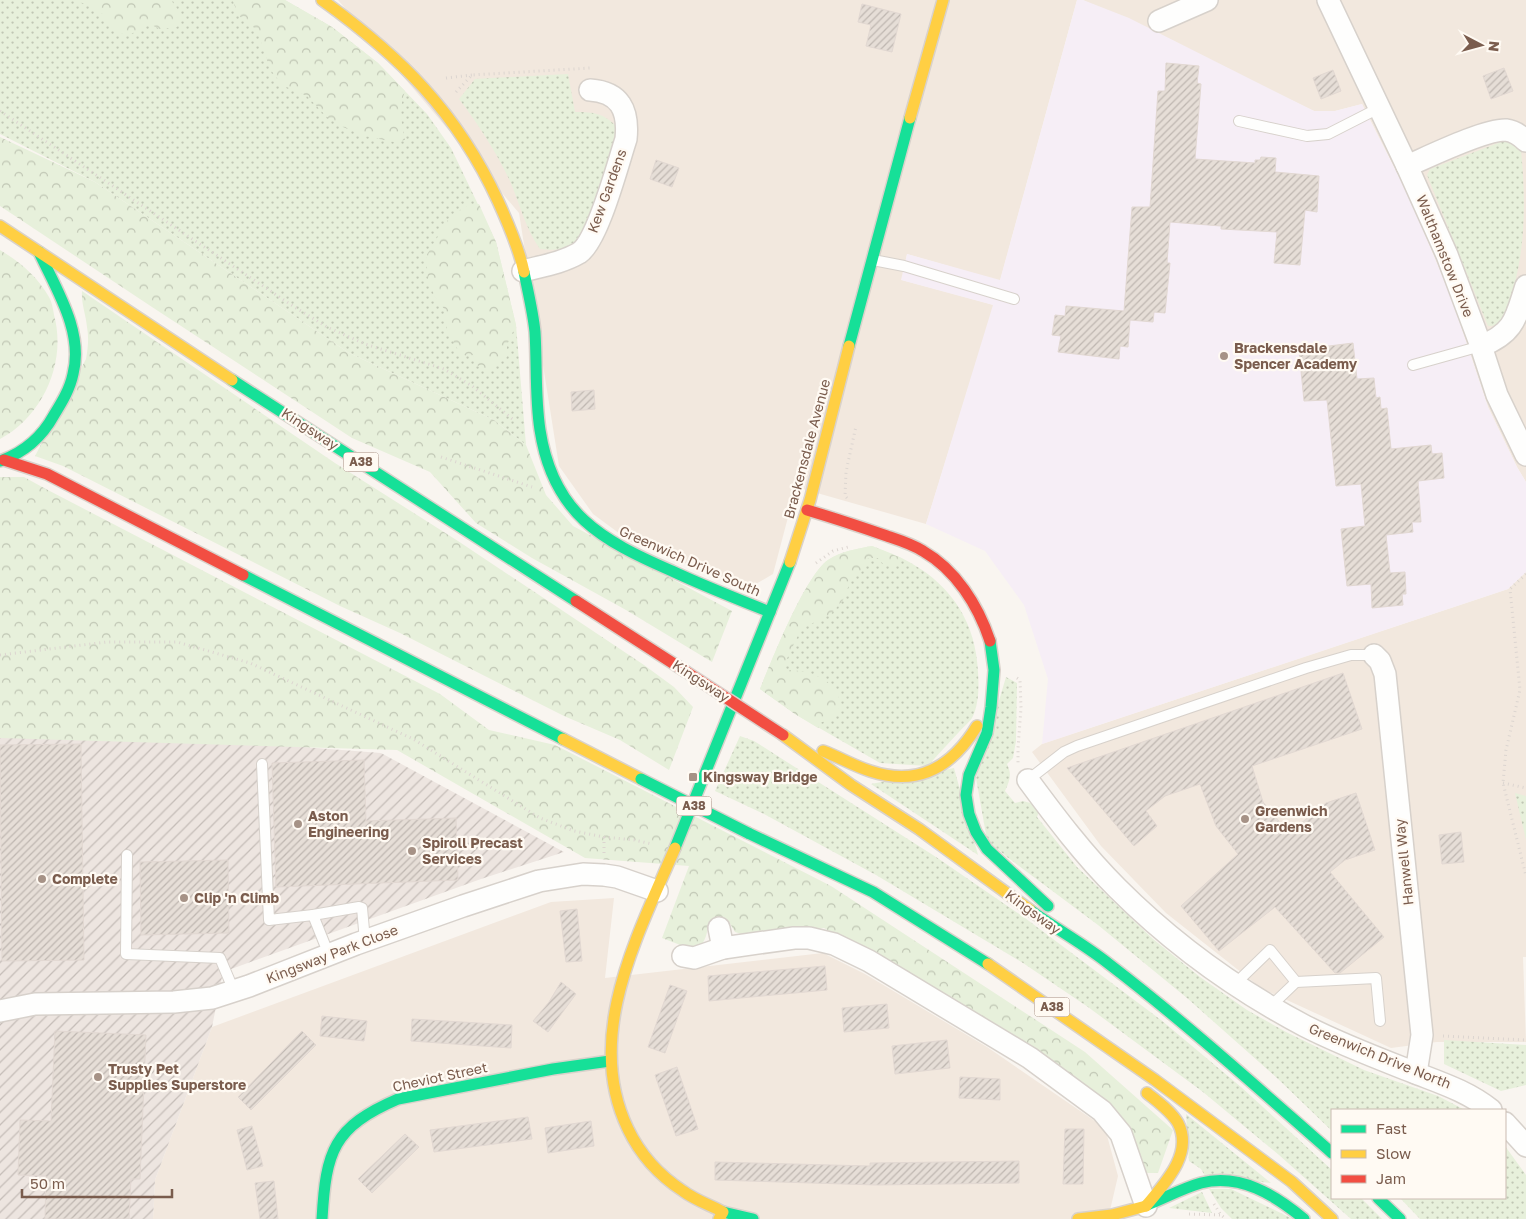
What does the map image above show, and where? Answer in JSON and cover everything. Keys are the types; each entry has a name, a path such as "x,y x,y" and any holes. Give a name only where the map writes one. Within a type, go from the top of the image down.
{"main road":[{"name":"Brackensdale Avenue","path":"753,1219 721,1215 684,1192 660,1174 644,1155 631,1137 617,1102 610,1061 612,1024 628,965 794,552 823,451 872,259 942,0"},
{"name":"Greenwich Drive South","path":"325,1 382,45 442,107 457,127 496,194 510,228 523,270 534,319 540,437 547,462 566,498 585,522 620,549 770,612"},
{"name":"A38","path":"0,226 38,251 67,310 73,327 76,352 74,370 68,391 44,430 20,452 2,461"},
{"name":"Kingsway","path":"38,251 206,363 786,737 828,768 919,829 1057,930 1107,962 1194,1032 1331,1152"},
{"name":"A38","path":"2,461 30,467 46,474 748,834 873,892 994,968 1155,1080 1292,1182 1332,1219"},
{"path":"807,510 910,544 924,552 954,577 977,609 988,634 994,670 990,723 969,775 967,787 968,814 971,824 987,849 1107,962"},
{"path":"786,737 878,773 915,776 949,763 960,753 991,707"},
{"path":"1051,1007 1092,1048 1114,1065"},
{"name":"Cheviot Street","path":"322,1219 323,1187 333,1149 343,1135 364,1115 382,1105 398,1099 553,1069 610,1061"},
{"path":"1135,1083 1157,1101 1178,1123 1182,1139 1181,1155 1172,1172 1146,1206"},
{"path":"1078,1219 1109,1217 1127,1213 1202,1183 1223,1181 1258,1188 1304,1219"},
{"path":"1379,1199 1400,1219"}],"street":[{"path":"1159,21 1185,4 1207,0"},
{"name":"Walthamstow Drive","path":"1328,0 1447,255 1497,395 1526,455"},
{"name":"Kew Gardens","path":"523,270 559,261 580,252 595,231 626,139 627,128 622,105 603,91 590,90"},
{"path":"1407,166 1499,131 1513,132 1526,141"},
{"path":"1481,346 1494,341 1510,329 1526,286"},
{"name":"Hanwell Way","path":"1374,655 1380,661 1385,674 1422,1035 1416,1073"},
{"name":"Greenwich Drive North","path":"1028,780 1067,832 1116,888 1165,933 1235,984 1306,1026 1461,1090 1489,1109"},
{"name":"Kingsway Park Close","path":"0,1011 35,1004 174,1002 212,998 365,941 539,881 563,877 604,875 617,877 657,891"},
{"path":"683,956 694,958 721,938 820,940 846,949 934,999 1030,1058 1102,1111 1121,1134 1146,1206"}],"lane":[{"path":"1239,121 1307,136 1328,134 1379,108"},
{"path":"872,259 904,266 1014,299"},
{"path":"1413,365 1481,346"},
{"path":"1028,780 1064,752 1077,746 1306,668 1351,655 1374,655"},
{"path":"262,764 269,920 359,907 362,908 365,941"},
{"path":"127,855 126,954 220,958 234,991"},
{"path":"313,915 329,955"},
{"path":"1235,984 1270,950 1296,982"},
{"path":"1271,1006 1296,982 1376,978 1380,1021"}],"path":[{"path":"442,107 472,76 592,68 590,90"},
{"path":"0,111 320,323 365,344 444,369 472,386 516,422 540,437"},
{"path":"852,501 845,496 846,472 858,416"},
{"path":"441,458 566,498"},
{"path":"1526,574 1510,590 1520,690 1506,750 1503,783 1526,876"},
{"path":"0,655 107,642 177,642 250,663 413,739 540,818 574,831 657,845"},
{"path":"994,670 1013,675 1020,680 1021,708 1018,765 1028,780"},
{"path":"1503,783 1526,788"},
{"path":"1422,1035 1526,1040"}],"shaded area":[{"path":"338,0 1077,0 1000,281 907,254 902,280 994,305 926,524 796,487 773,574 749,588 631,542 593,514 559,466 519,213"},
{"name":"Brackensdale Spencer Academy","path":"1077,0 1083,0 1129,18 1314,111 1335,111 1362,104 1409,197 1451,297 1488,407 1526,482 1526,572 1508,589 1042,744 1048,679 1024,605 985,551 926,524 993,305 901,280 907,254 1000,280"},
{"path":"1083,0 1526,0 1526,482 1488,407 1451,297 1409,197 1362,104 1335,111 1314,111"},
{"path":"1526,572 1526,957 1523,957 1526,1042 1437,1042 1391,1048 1261,988 1166,913 1101,846 1032,752 1042,744 1508,589"},
{"path":"0,735 251,743 381,753 564,852 481,879 223,972 212,1027 155,1180 153,1219 0,1219"},
{"path":"614,898 605,978 823,953 865,974 987,1047 1105,1128 1118,1176 1108,1219 153,1219 155,1180 212,1027 551,902"}],"green space":[{"path":"0,0 285,0 332,27 378,63 427,114 451,148 496,242 516,325 526,445 494,420 349,353 95,182 0,134"},
{"path":"69,0 171,0 183,17 177,27 160,29 149,24 142,30 127,35 115,32 108,24 105,16 91,5"},
{"path":"285,0 332,27 378,63 405,91 401,116 405,140 394,142 365,136 343,127 327,117 307,96 282,85 270,69 257,30 238,15 233,1"},
{"path":"568,74 575,112 593,113 608,119 618,128 616,144 582,235 568,247 553,250 540,249 530,233 510,181 499,160 459,99 475,79"},
{"path":"0,137 95,182 349,353 494,420 526,445 546,495 573,526 732,611 712,662 626,610 532,558 476,523 430,472 352,438 0,206"},
{"path":"1506,140 1521,150 1524,189 1522,246 1515,284 1506,311 1499,322 1488,326 1427,175 1430,169"},
{"path":"479,204 496,242 516,325 507,345 507,357 494,367 486,370 475,364 473,355 460,354 447,329 445,310 435,297 428,280 426,256 451,215 469,205"},
{"path":"0,250 28,270 49,297 52,303 57,333 57,351 54,369 48,386 39,402 28,417 0,439"},
{"path":"82,291 335,463 458,541 674,687 693,707 669,770 620,740 564,716 400,633 340,606 63,466 35,456 86,359 88,335"},
{"path":"0,477 24,477 440,694 489,730 555,745 831,886 1085,1052 1173,1130 1158,1173 1143,1173 1116,1111 983,1018 824,928 748,936 735,932 729,922 708,925 705,940 696,951 662,938 689,866 585,858 397,750 0,738"},
{"path":"872,546 911,563 939,583 959,608 973,638 978,672 977,701 974,713 969,722 928,766 880,763 795,714 760,689 790,620 809,583 819,569 838,554"},
{"path":"872,546 901,558 894,565 884,565 878,558 868,558 865,570 853,575 843,600 831,614 801,629 784,665 785,670 806,672 819,677 831,685 837,692 841,705 834,717 820,723 818,728 760,689 790,620 809,583 819,569 838,554"},
{"path":"1006,677 1017,683 1016,741 1013,758 1007,764 1010,777 1005,791 1015,803 1023,801 1034,804 1039,811 1037,817 1077,867 1153,939 1200,977 1247,1010 1286,1032 1364,1070 1438,1096 1463,1109 1331,1109 1331,1130 1277,1078 1187,998 1098,925 987,840 976,778"},
{"path":"740,736 754,741 936,857 1025,918 1161,1020 1241,1087 1331,1169 1331,1199 1362,1199 1382,1219 1351,1219 1279,1155 1203,1092 1088,1007 1023,963 876,875 764,814 715,791"},
{"path":"954,768 978,855 871,784"},
{"path":"1515,793 1526,796 1526,840"},
{"path":"1444,1040 1526,1045 1526,1085 1501,1091 1444,1064"},
{"path":"1186,1114 1271,1183 1205,1176 1201,1169 1189,1161"},
{"path":"1506,1147 1526,1175 1526,1219 1420,1219 1401,1199 1506,1199"},
{"path":"1209,1189 1231,1189 1293,1219 1232,1219 1221,1208"},
{"path":"1202,1192 1212,1213 1169,1208"}],"building":[{"path":"862,4 901,14 892,52 866,46 871,25 858,22"},
{"path":"1166,63 1199,66 1197,83 1201,84 1195,159 1255,163 1255,160 1260,160 1261,157 1276,158 1275,172 1319,176 1317,212 1305,210 1300,265 1274,263 1277,232 1221,229 1221,226 1170,222 1167,263 1170,263 1165,313 1154,312 1153,322 1130,320 1128,347 1120,346 1119,359 1058,352 1061,336 1052,335 1055,315 1065,316 1066,306 1124,311 1132,207 1150,207 1158,91 1165,91"},
{"path":"1504,68 1513,91 1491,99 1483,76"},
{"path":"1333,70 1341,91 1321,99 1313,78"},
{"path":"656,160 679,168 672,187 650,179"},
{"path":"1353,343 1357,379 1374,378 1376,398 1380,397 1381,409 1387,408 1391,449 1431,445 1432,454 1442,453 1444,478 1418,481 1421,522 1412,522 1413,532 1386,535 1390,573 1405,572 1406,594 1402,594 1403,605 1372,608 1371,584 1347,586 1341,529 1365,526 1361,484 1336,486 1327,400 1304,401 1299,351"},
{"path":"594,390 595,409 572,411 571,392"},
{"name":"Greenwich Gardens","path":"1343,673 1362,729 1252,766 1263,802 1289,833 1326,803 1356,793 1375,850 1345,860 1330,872 1384,937 1340,973 1335,973 1275,907 1219,951 1181,906 1238,854 1216,826 1200,784 1165,796 1146,811 1157,826 1134,846 1067,768"},
{"name":"Complete","path":"81,744 84,960 2,961 0,745"},
{"path":"364,760 366,821 456,818 458,880 276,887 272,763"},
{"path":"1461,832 1464,862 1442,864 1439,835"},
{"name":"Clip 'n Climb","path":"228,860 229,933 141,935 140,862"},
{"path":"577,909 582,961 566,962 560,911"},
{"path":"825,966 827,990 709,1001 708,976"},
{"path":"561,982 576,994 548,1032 533,1021 549,1002"},
{"path":"670,985 687,991 665,1053 648,1047"},
{"path":"887,1004 889,1028 844,1032 842,1008"},
{"path":"322,1016 367,1021 364,1041 320,1036"},
{"path":"412,1019 512,1025 511,1048 411,1041"},
{"name":"Trusty Pet Supplies Superstore","path":"55,1031 146,1035 140,1179 131,1179 129,1219 45,1219 46,1176 18,1175 20,1120 51,1121"},
{"path":"302,1031 316,1045 251,1110 238,1097"},
{"path":"947,1040 950,1068 895,1074 892,1046"},
{"path":"677,1067 698,1129 676,1136 655,1075"},
{"path":"960,1077 1000,1079 1000,1100 959,1098"},
{"path":"528,1117 532,1139 434,1152 430,1130"},
{"path":"591,1121 594,1146 548,1153 545,1128"},
{"path":"252,1126 263,1166 247,1170 237,1130"},
{"path":"1065,1129 1084,1129 1083,1184 1063,1184"},
{"path":"405,1134 419,1147 372,1193 358,1179"},
{"path":"1019,1161 1019,1183 876,1185 715,1180 715,1162 870,1166 870,1163"},
{"path":"274,1181 278,1219 260,1219 255,1183"}],"traffic: fast":[{"path":"849,346 910,118"},
{"path":"0,461 24,449 44,430 65,395 73,374 75,342 72,327 60,296 39,252"},
{"path":"524,272 535,332 540,430 546,459 556,483 569,503 584,520 602,535 623,548 696,582 770,612"},
{"path":"232,380 576,601"},
{"path":"675,848 790,562"},
{"path":"243,575 563,739"},
{"path":"990,641 994,670 991,707 987,733 969,775 966,795 969,814 976,832 987,849 1048,906"},
{"path":"641,779 748,833"},
{"path":"748,833 873,892 988,964"},
{"path":"1030,910 1090,950 1138,986 1331,1152"},
{"path":"322,1219 326,1176 337,1144 346,1131 376,1109 398,1099 553,1069 610,1061"},
{"path":"1147,1205 1201,1183 1229,1181 1256,1188 1269,1194 1304,1219"},
{"path":"1379,1199 1400,1219"},
{"path":"723,1212 753,1219"}],"traffic: slow":[{"path":"322,0 377,43 401,65 445,113 482,169 498,201 516,245 524,272"},
{"path":"910,118 943,0"},
{"path":"0,226 232,380"},
{"path":"790,562 810,500 849,346"},
{"path":"823,751 870,771 887,775 918,775 932,770 956,753 977,726"},
{"path":"783,735 851,785 919,829 1030,910"},
{"path":"563,739 641,779"},
{"path":"675,848 632,951 621,986 613,1022 611,1058 616,1094 628,1129 638,1147 651,1164 675,1185 692,1197 723,1212 719,1219"},
{"path":"988,964 1155,1080 1292,1182 1332,1219"},
{"path":"1146,1206 1175,1168 1182,1146 1182,1135 1178,1123 1164,1107 1147,1093"},
{"path":"1078,1219 1112,1215 1146,1206"}],"traffic: jam":[{"path":"4,460 47,474 243,575"},
{"path":"807,510 905,542 935,559 956,578 979,614 990,641"},
{"path":"576,601 685,671"},
{"path":"685,671 783,735"}],"place":[{"name":"Brackensdale Spencer Academy","path":"1224,356"},
{"name":"Kingsway Bridge","path":"693,777"},
{"name":"Greenwich Gardens","path":"1245,819"},
{"name":"Aston Engineering","path":"298,824"},
{"name":"Spiroll Precast Services","path":"412,851"},
{"name":"Complete","path":"42,879"},
{"name":"Clip 'n Climb","path":"184,898"},
{"name":"Trusty Pet Supplies Superstore","path":"98,1077"}]}
